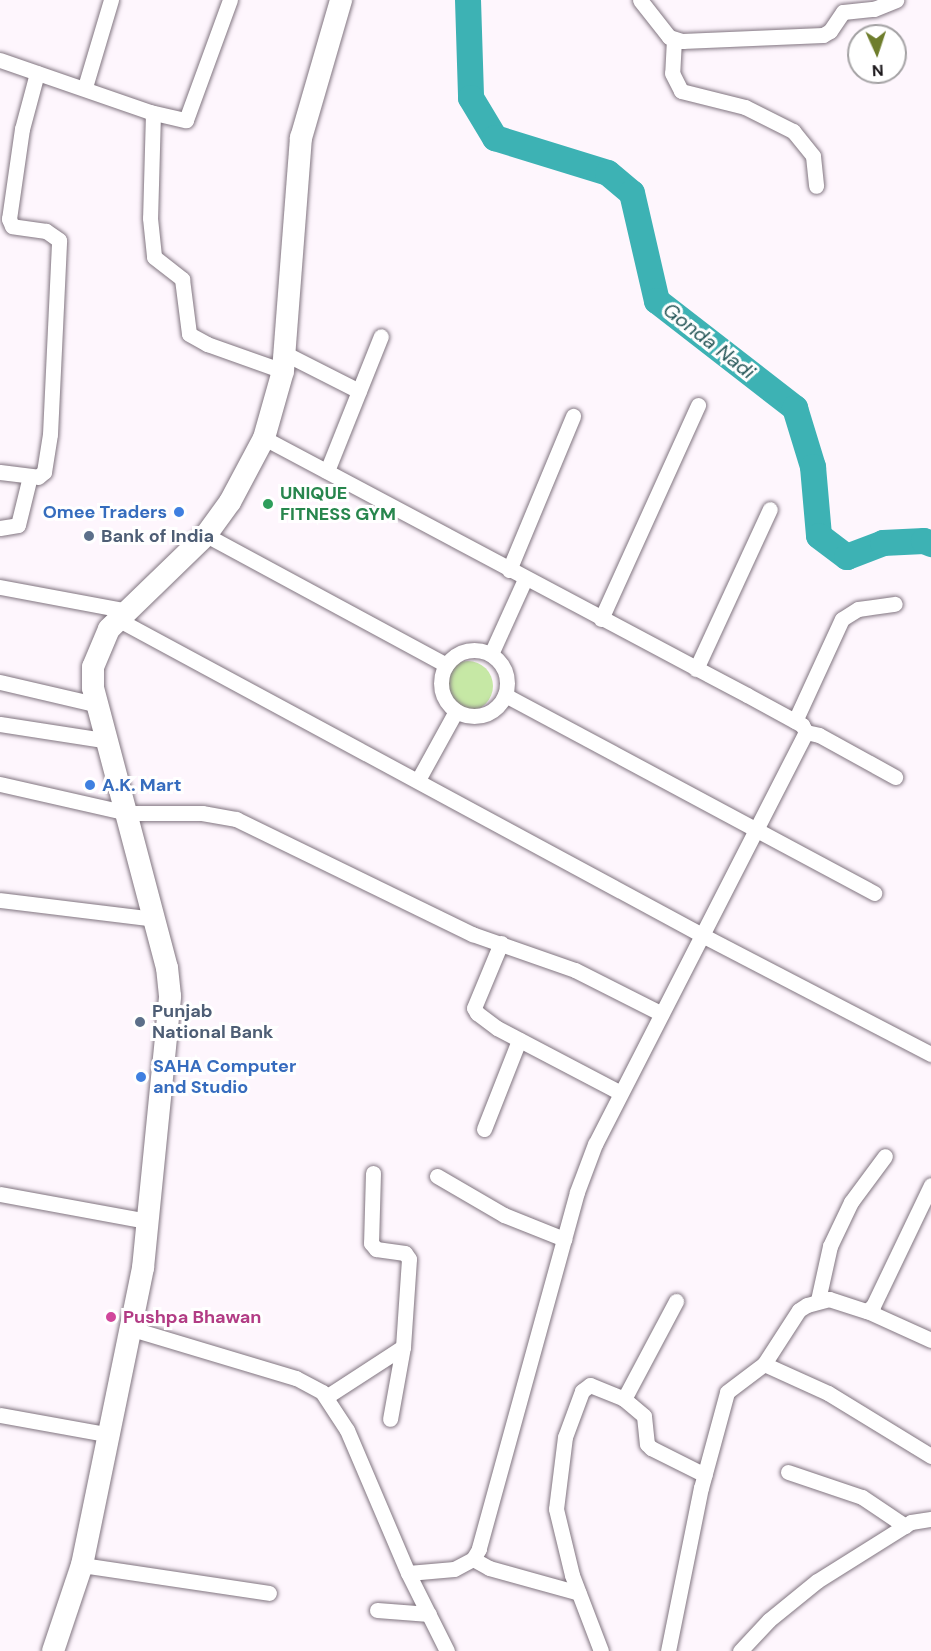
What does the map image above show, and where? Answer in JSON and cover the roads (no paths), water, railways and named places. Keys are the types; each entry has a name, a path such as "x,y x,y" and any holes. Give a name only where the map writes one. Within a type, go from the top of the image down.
{"main road":[{"path":"53,1651 82,1565 111,1436 129,1328 142,1268 170,996 155,919 99,705 93,666 110,629 206,535 230,502 264,438 284,362 301,138 341,0"}],"street":[{"path":"85,87 111,0"},
{"path":"0,60 85,87 153,113 186,120 230,0"},
{"path":"640,0 674,39 672,73 681,91 745,107 792,131 813,156 816,186"},
{"path":"674,39 751,40 790,34 822,34 830,31 843,12 874,9 896,0"},
{"path":"0,472 30,476 44,472 50,434 59,240 53,234 20,229 9,219 22,129 37,73"},
{"path":"153,113 150,218 154,257 182,279 189,334 200,341 284,362 359,391"},
{"path":"327,471 381,336"},
{"path":"601,619 698,405"},
{"path":"509,570 573,416"},
{"path":"264,438 895,777"},
{"path":"0,528 18,525 30,476"},
{"path":"696,669 770,509"},
{"path":"206,535 446,665"},
{"path":"491,654 525,579"},
{"path":"0,587 124,615 418,780 704,936 931,1054"},
{"path":"408,1573 454,1569 473,1559 577,1192 619,1092 704,936 757,830 842,619 858,609 895,604"},
{"path":"471,649 491,654 504,668 505,695 484,714 456,711 443,695 441,675 446,665 452,657 471,649"},
{"path":"0,682 99,705"},
{"path":"505,695 874,893"},
{"path":"418,780 456,711"},
{"path":"0,724 110,741"},
{"path":"0,784 128,813 202,813 236,819 455,926 575,970 662,1014"},
{"path":"0,900 155,919"},
{"path":"501,943 474,1008 483,1019 519,1040 619,1092"},
{"path":"484,1129 519,1040"},
{"path":"818,1300 834,1237 851,1202 885,1156"},
{"path":"373,1173 371,1243 376,1249 405,1253 409,1259 403,1347 390,1419"},
{"path":"437,1176 504,1215 564,1239"},
{"path":"867,1311 884,1287 931,1185"},
{"path":"0,1194 147,1221"},
{"path":"668,1651 705,1475 727,1392 764,1364 799,1310 818,1300 829,1299 867,1311 931,1340"},
{"path":"624,1399 676,1301"},
{"path":"129,1328 296,1378 326,1397 347,1430 408,1573 447,1651"},
{"path":"326,1397 403,1347"},
{"path":"764,1364 828,1393 931,1456"},
{"path":"601,1651 579,1593 556,1509 565,1437 585,1387 608,1391 624,1399 644,1416 647,1444 651,1448 705,1475"},
{"path":"0,1415 111,1436"},
{"path":"788,1472 862,1497 905,1526"},
{"path":"740,1651 769,1620 817,1581 905,1526 931,1519"},
{"path":"473,1559 489,1568 579,1593"},
{"path":"82,1565 270,1593"},
{"path":"377,1610 429,1614"}],"waterway":[{"name":"Gonda Nadi","path":"468,0 471,98 495,138 608,173 632,193 657,301 795,408 813,467 819,536 847,557 883,543 924,541 931,544"}],"place":[{"name":"UNIQUE FITNESS GYM","path":"268,504"},
{"name":"Omee Traders","path":"179,512"},
{"name":"Bank of India","path":"89,536"},
{"name":"A.K. Mart","path":"90,785"},
{"name":"Punjab National Bank","path":"140,1022"},
{"name":"SAHA Computer and Studio","path":"141,1077"},
{"name":"Pushpa Bhawan","path":"111,1317"}]}
